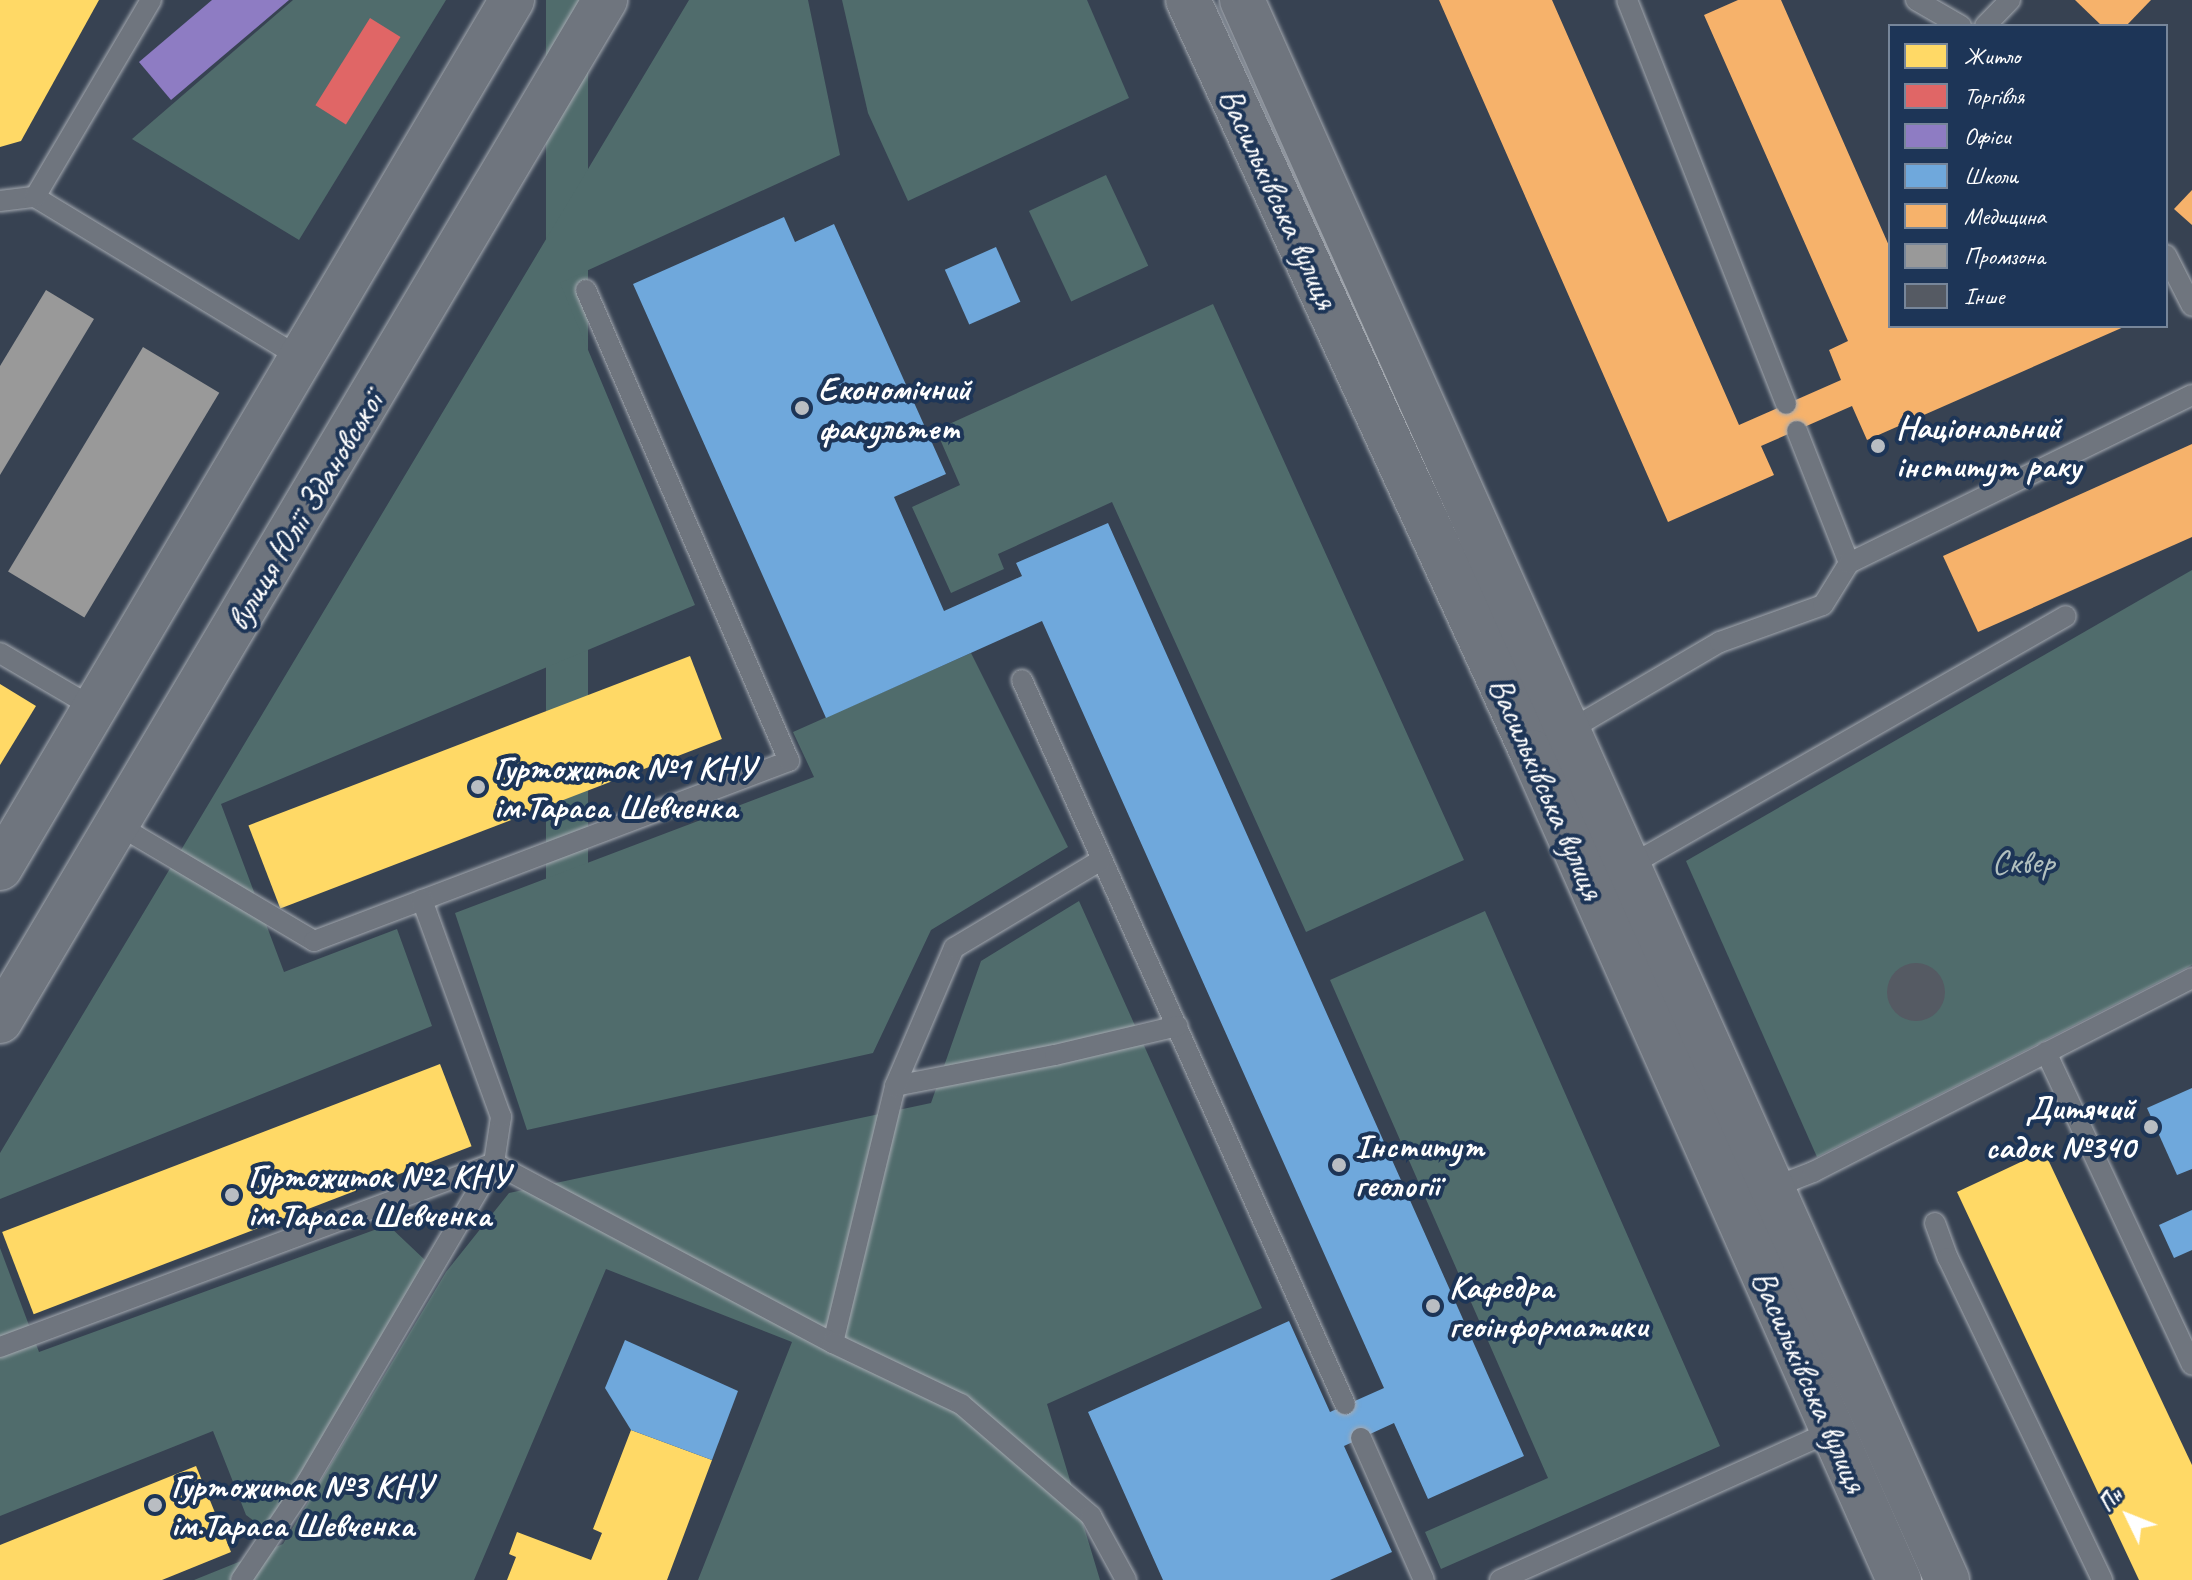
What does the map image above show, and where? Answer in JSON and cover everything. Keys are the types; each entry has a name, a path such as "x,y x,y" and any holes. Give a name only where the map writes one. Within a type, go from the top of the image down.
{"main road":[{"path":"0,868 512,0"},
{"name":"вулиця Юлії Здановської","path":"0,1021 605,0"},
{"name":"Васильківська вулиця","path":"1188,0 1532,752 1899,1580"},
{"name":"Васильківська вулиця","path":"1242,0 1947,1580"}],"lane":[{"path":"35,197 151,0"},
{"path":"1627,0 1786,404"},
{"path":"1916,0 1958,24"},
{"path":"1987,24 2010,0"},
{"path":"0,201 35,197 301,358"},
{"path":"2168,259 2192,306"},
{"path":"118,825 314,941 789,761 586,290"},
{"path":"1568,731 1720,642 1823,605 1849,563 2192,395"},
{"path":"1797,431 1849,563"},
{"path":"1629,866 2066,616"},
{"path":"0,653 94,708"},
{"path":"1022,680 1345,1404"},
{"path":"833,1343 895,1086 954,948 1101,860"},
{"path":"241,1580 307,1482 494,1163 501,1117 422,900"},
{"path":"1772,1188 1813,1172 2192,978"},
{"path":"895,1086 1055,1055 1178,1026"},
{"path":"2046,1052 2192,1365"},
{"path":"0,1347 494,1163 833,1343 961,1404 1091,1516 1126,1580"},
{"path":"1935,1223 1948,1258 2102,1580"},
{"path":"1500,1580 1832,1431"},
{"path":"1361,1438 1424,1580"}],"green space":[{"path":"293,0 446,0 299,240 132,139"},
{"path":"546,0 588,0 588,1069 546,1069"},
{"path":"689,0 808,0 840,155 560,283 695,605 221,804 284,972 397,929 432,1026 0,1199 0,1153"},
{"path":"842,0 1087,0 1129,98 908,201 868,113"},
{"path":"1106,175 1148,266 1071,302 1029,211"},
{"path":"1213,304 1464,860 1306,932 1112,502 998,554 1004,569 951,593 912,507 960,485 936,430"},
{"name":"Сквер","path":"2192,570 2192,965 1817,1157 1686,861"},
{"path":"971,653 1068,847 931,930 873,1053 527,1130 455,913 814,777 793,732"},
{"path":"1079,901 1262,1308 1047,1404 1100,1580 698,1580 792,1342 606,1269 474,1580 194,1580 283,1544 446,1272 509,1193 931,1103 981,961"},
{"path":"1485,911 1720,1446 1441,1569 1425,1532 1548,1478 1330,980"},
{"path":"388,1225 426,1261 269,1532 246,1515 213,1431 0,1516 0,1248 39,1352"}],"building: Житло":[{"path":"0,0 99,0 21,141 0,147"},
{"name":"Гуртожиток №1 КНУ ім.Тараса Шевченка","path":"690,656 722,739 280,909 248,826"},
{"path":"0,684 36,706 0,765"},
{"name":"Гуртожиток №2 КНУ ім.Тараса Шевченка","path":"440,1064 472,1146 34,1314 2,1232"},
{"path":"2044,1151 2192,1465 2192,1580 2139,1580 1957,1192"},
{"path":"631,1430 712,1460 667,1580 507,1580 516,1557 509,1554 517,1532 591,1560 602,1533 593,1529"},
{"name":"Гуртожиток №3 КНУ ім.Тараса Шевченка","path":"196,1466 231,1552 162,1580 0,1580 0,1545"}],"building: Торгівля":[{"path":"370,18 401,37 346,124 315,105"}],"building: Офіси":[{"path":"212,0 289,0 171,100 139,62"}],"building: Школи":[{"name":"Інститут геології","path":"784,217 795,242 834,224 946,474 894,497 944,611 1022,576 1016,563 1108,523 1524,1456 1428,1499 1394,1423 1344,1446 1392,1552 1330,1580 1163,1580 1088,1412 1289,1321 1330,1412 1384,1388 1042,621 826,718 633,284"},
{"path":"996,247 1020,302 969,325 945,270"},
{"path":"2192,1088 2192,1169 2177,1175 2147,1108"},
{"path":"2192,1210 2192,1250 2174,1258 2159,1225"},
{"path":"625,1340 738,1391 712,1460 631,1430 605,1388"}],"building: Медицина":[{"path":"1439,0 1552,0 1739,425 1841,380 1829,350 1848,341 1704,15 1738,0 1781,0 1888,243 1888,328 2121,328 1867,440 1852,406 1761,446 1774,475 1668,522"},
{"path":"2075,0 2151,0 2128,24 2100,24"},
{"path":"2192,190 2192,225 2174,209"},
{"path":"2192,444 2192,537 1978,632 1943,556"}],"building: Промзона":[{"path":"46,290 94,319 0,475 0,366"},
{"path":"143,347 219,393 84,617 8,572"}],"building: Інше":[{"path":"1916,963 1937,971 1945,992 1937,1013 1916,1021 1895,1013 1887,992 1895,971"}],"place":[{"name":"Економічний факультет","path":"802,408"},
{"name":"Національний інститут раку","path":"1878,446"},
{"name":"Гуртожиток №1 КНУ ім.Тараса Шевченка","path":"478,787"},
{"name":"Дитячий садок №340","path":"2151,1127"},
{"name":"Інститут геології","path":"1339,1165"},
{"name":"Гуртожиток №2 КНУ ім.Тараса Шевченка","path":"232,1195"},
{"name":"Кафедра геоінформатики","path":"1433,1306"},
{"name":"Гуртожиток №3 КНУ ім.Тараса Шевченка","path":"155,1505"}]}
